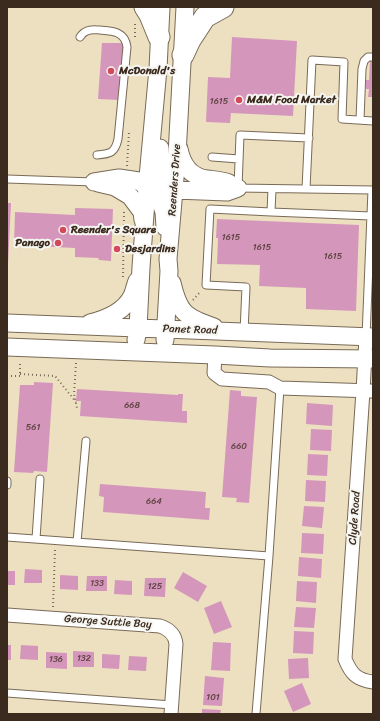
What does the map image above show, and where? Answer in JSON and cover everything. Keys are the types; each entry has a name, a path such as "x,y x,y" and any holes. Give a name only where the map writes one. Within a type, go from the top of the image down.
{"main road":[{"path":"144,7 150,15 159,37"},
{"path":"183,55 190,40 205,17 223,7"}],"street":[{"path":"134,352 138,329 147,188 158,69 161,7"},
{"name":"Reenders Drive","path":"164,353 178,145 185,7"},
{"path":"158,69 163,95 159,157 160,170 163,179 175,190 227,192 238,188"},
{"path":"178,145 183,162 191,174 204,179 224,181 238,188"},
{"path":"94,182 119,178 139,180 155,194 160,200 164,212 169,265 174,292 179,306 186,315 199,322 226,332"},
{"path":"94,182 115,187 130,196 142,212 144,231"},
{"path":"75,326 110,316 122,309 132,296 141,267"},
{"name":"Panet Road","path":"7,323 370,337"},
{"name":"Clyde Road","path":"370,337 368,391 345,659 355,676 365,681 373,682"},
{"path":"7,347 270,358 369,359"},
{"path":"215,355 214,373 222,379 269,382 280,388 368,391"},
{"name":"George Suttie Bay","path":"7,614 160,626 169,630 176,639 171,710"}],"lane":[{"path":"80,37 83,33 91,30 114,32 119,34 126,42 117,145 113,151 108,154 97,156"},
{"path":"360,120 362,69 364,61 368,57 373,57"},
{"path":"306,189 312,60 344,62 342,119 373,121"},
{"path":"309,138 240,135 238,188 372,190 370,337"},
{"path":"212,157 239,159"},
{"path":"7,178 94,182"},
{"path":"271,212 272,189"},
{"path":"244,332 246,287 206,285 210,209 371,216"},
{"path":"256,714 269,556 280,388"},
{"path":"77,542 86,441"},
{"path":"36,539 40,479"},
{"path":"7,537 269,556"},
{"path":"7,693 171,710"}],"path":[{"path":"193,300 206,285"},
{"path":"20,360 20,374"},
{"path":"76,361 74,394 78,408"},
{"path":"7,376 20,376 20,374 55,376 76,402"},
{"path":"53,618 56,540"}],"building":[{"path":"232,37 297,41 293,116 231,113 230,123 206,122 208,77 230,78"},
{"name":"McDonald's","path":"102,43 124,43 120,100 98,99"},
{"path":"370,61 373,61 373,97 368,97 369,89 366,89 366,80 369,80"},
{"path":"7,203 11,203 8,265 7,265"},
{"name":"Reender's Square","path":"75,208 113,209 111,261 99,260 98,258 75,257 75,248 14,245 15,212 75,215"},
{"path":"217,219 359,225 356,311 306,309 306,288 259,286 260,265 217,264"},
{"path":"34,382 53,383 47,472 14,472 20,385 34,385"},
{"path":"77,389 178,395 183,394 182,411 187,411 187,423 80,416 81,401 76,401"},
{"path":"230,390 241,391 241,396 257,397 249,503 236,502 237,498 222,497"},
{"path":"307,403 333,405 332,426 306,424"},
{"path":"311,429 332,430 331,451 310,450"},
{"path":"308,454 328,455 327,476 307,475"},
{"path":"306,480 326,481 325,502 305,501"},
{"path":"100,484 206,492 205,508 210,508 209,520 103,512 104,497 99,496"},
{"path":"304,506 324,507 322,528 302,526"},
{"path":"302,533 324,534 323,554 301,553"},
{"path":"299,557 322,559 321,578 298,576"},
{"path":"25,569 42,570 42,583 24,583"},
{"path":"7,571 15,571 15,585 7,585"},
{"path":"183,572 207,586 198,602 174,588"},
{"path":"60,575 78,576 78,590 60,589"},
{"path":"87,576 107,576 107,591 86,591"},
{"path":"145,578 166,578 165,597 144,596"},
{"path":"115,580 132,581 132,595 114,594"},
{"path":"297,581 317,582 316,603 296,601"},
{"path":"221,601 232,627 214,634 204,608"},
{"path":"296,607 316,608 314,628 294,627"},
{"path":"294,631 314,632 313,654 293,653"},
{"path":"213,642 231,643 230,671 211,670"},
{"path":"7,645 11,645 11,660 7,660"},
{"path":"21,645 38,646 38,660 20,659"},
{"path":"73,651 94,652 94,667 73,667"},
{"path":"46,652 67,653 67,669 46,668"},
{"path":"102,654 120,655 119,669 102,668"},
{"path":"129,656 147,657 146,671 128,670"},
{"path":"308,658 309,678 289,679 288,659"},
{"path":"205,676 224,678 222,706 203,705"},
{"path":"302,683 311,704 293,712 284,691"},
{"path":"202,709 221,710 220,714 202,714"}],"place":[{"name":"McDonald's","path":"111,71"},
{"name":"M&M Food Market","path":"239,100"},
{"name":"Reender's Square","path":"63,230"},
{"name":"Panago","path":"58,243"},
{"name":"Desjardins","path":"117,249"}]}
